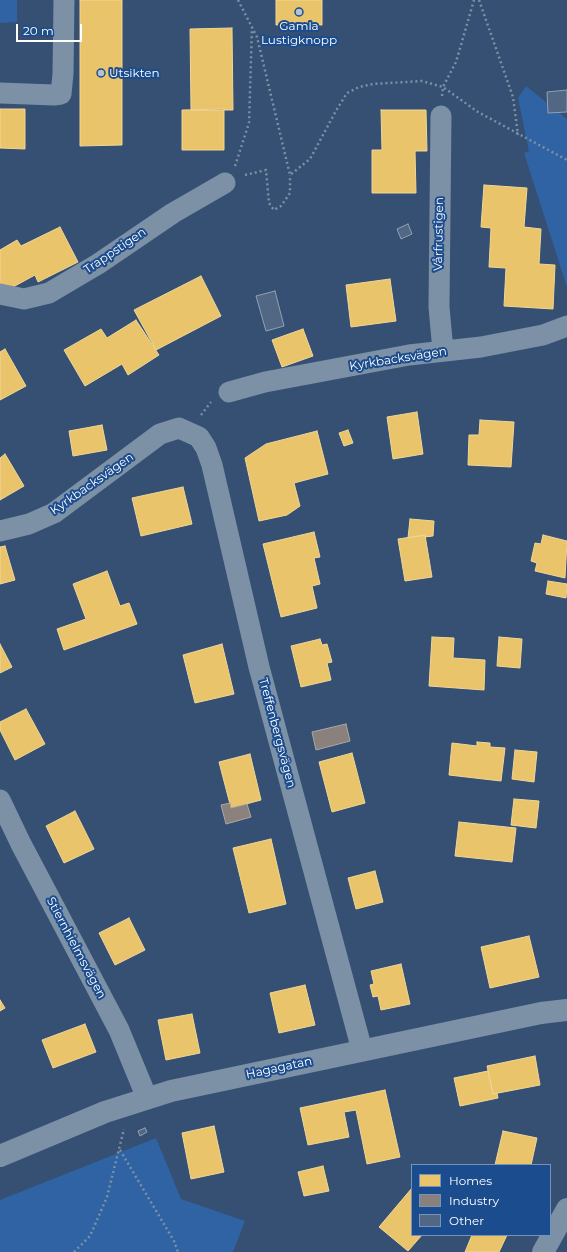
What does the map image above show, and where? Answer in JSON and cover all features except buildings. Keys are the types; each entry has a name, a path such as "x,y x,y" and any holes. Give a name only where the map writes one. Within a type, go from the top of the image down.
{"street":[{"path":"0,93 61,94 63,74 64,0"},
{"name":"Vårfrustigen","path":"441,116 439,307 443,351"},
{"name":"Trappstigen","path":"0,294 24,300 49,293 98,264 173,213 225,184"},
{"name":"Kyrkbacksvägen","path":"229,392 265,382 409,355 481,347 543,335 567,326"},
{"name":"Kyrkbacksvägen","path":"0,532 29,524 54,512 160,434 184,430"},
{"name":"Treffenbergsvägen","path":"184,430 199,437 206,448 212,465 263,681 362,1050"},
{"name":"Stiernhielmsvägen","path":"0,800 21,844 119,1030 147,1098"},
{"name":"Hagagatan","path":"0,1156 105,1112 147,1098 362,1050 541,1013 567,1010"},
{"path":"543,1252 567,1210"}],"path":[{"path":"225,184 252,172 266,170 269,203 274,210 281,206 290,193 290,176 257,37 238,0"},
{"path":"441,116 443,87 456,62 474,0"},
{"path":"479,0 513,97 518,135"},
{"path":"225,184 238,160 249,123 252,26"},
{"path":"290,176 310,160 347,93 359,87 373,84 422,81 443,87 478,112 518,135 567,160"},
{"path":"184,430 212,400 229,392"},
{"path":"74,1252 90,1236 106,1197 126,1123"},
{"path":"120,1149 174,1241 178,1252"}],"shaded area":[{"path":"0,0 17,0 17,22 0,23"},
{"path":"526,86 567,119 567,287 524,153 529,151 518,98"},
{"path":"156,1138 181,1199 245,1221 233,1252 0,1252 0,1200"}],"place":[{"name":"Gamla Lustigknopp","path":"299,12"},
{"name":"Utsikten","path":"101,73"}]}
